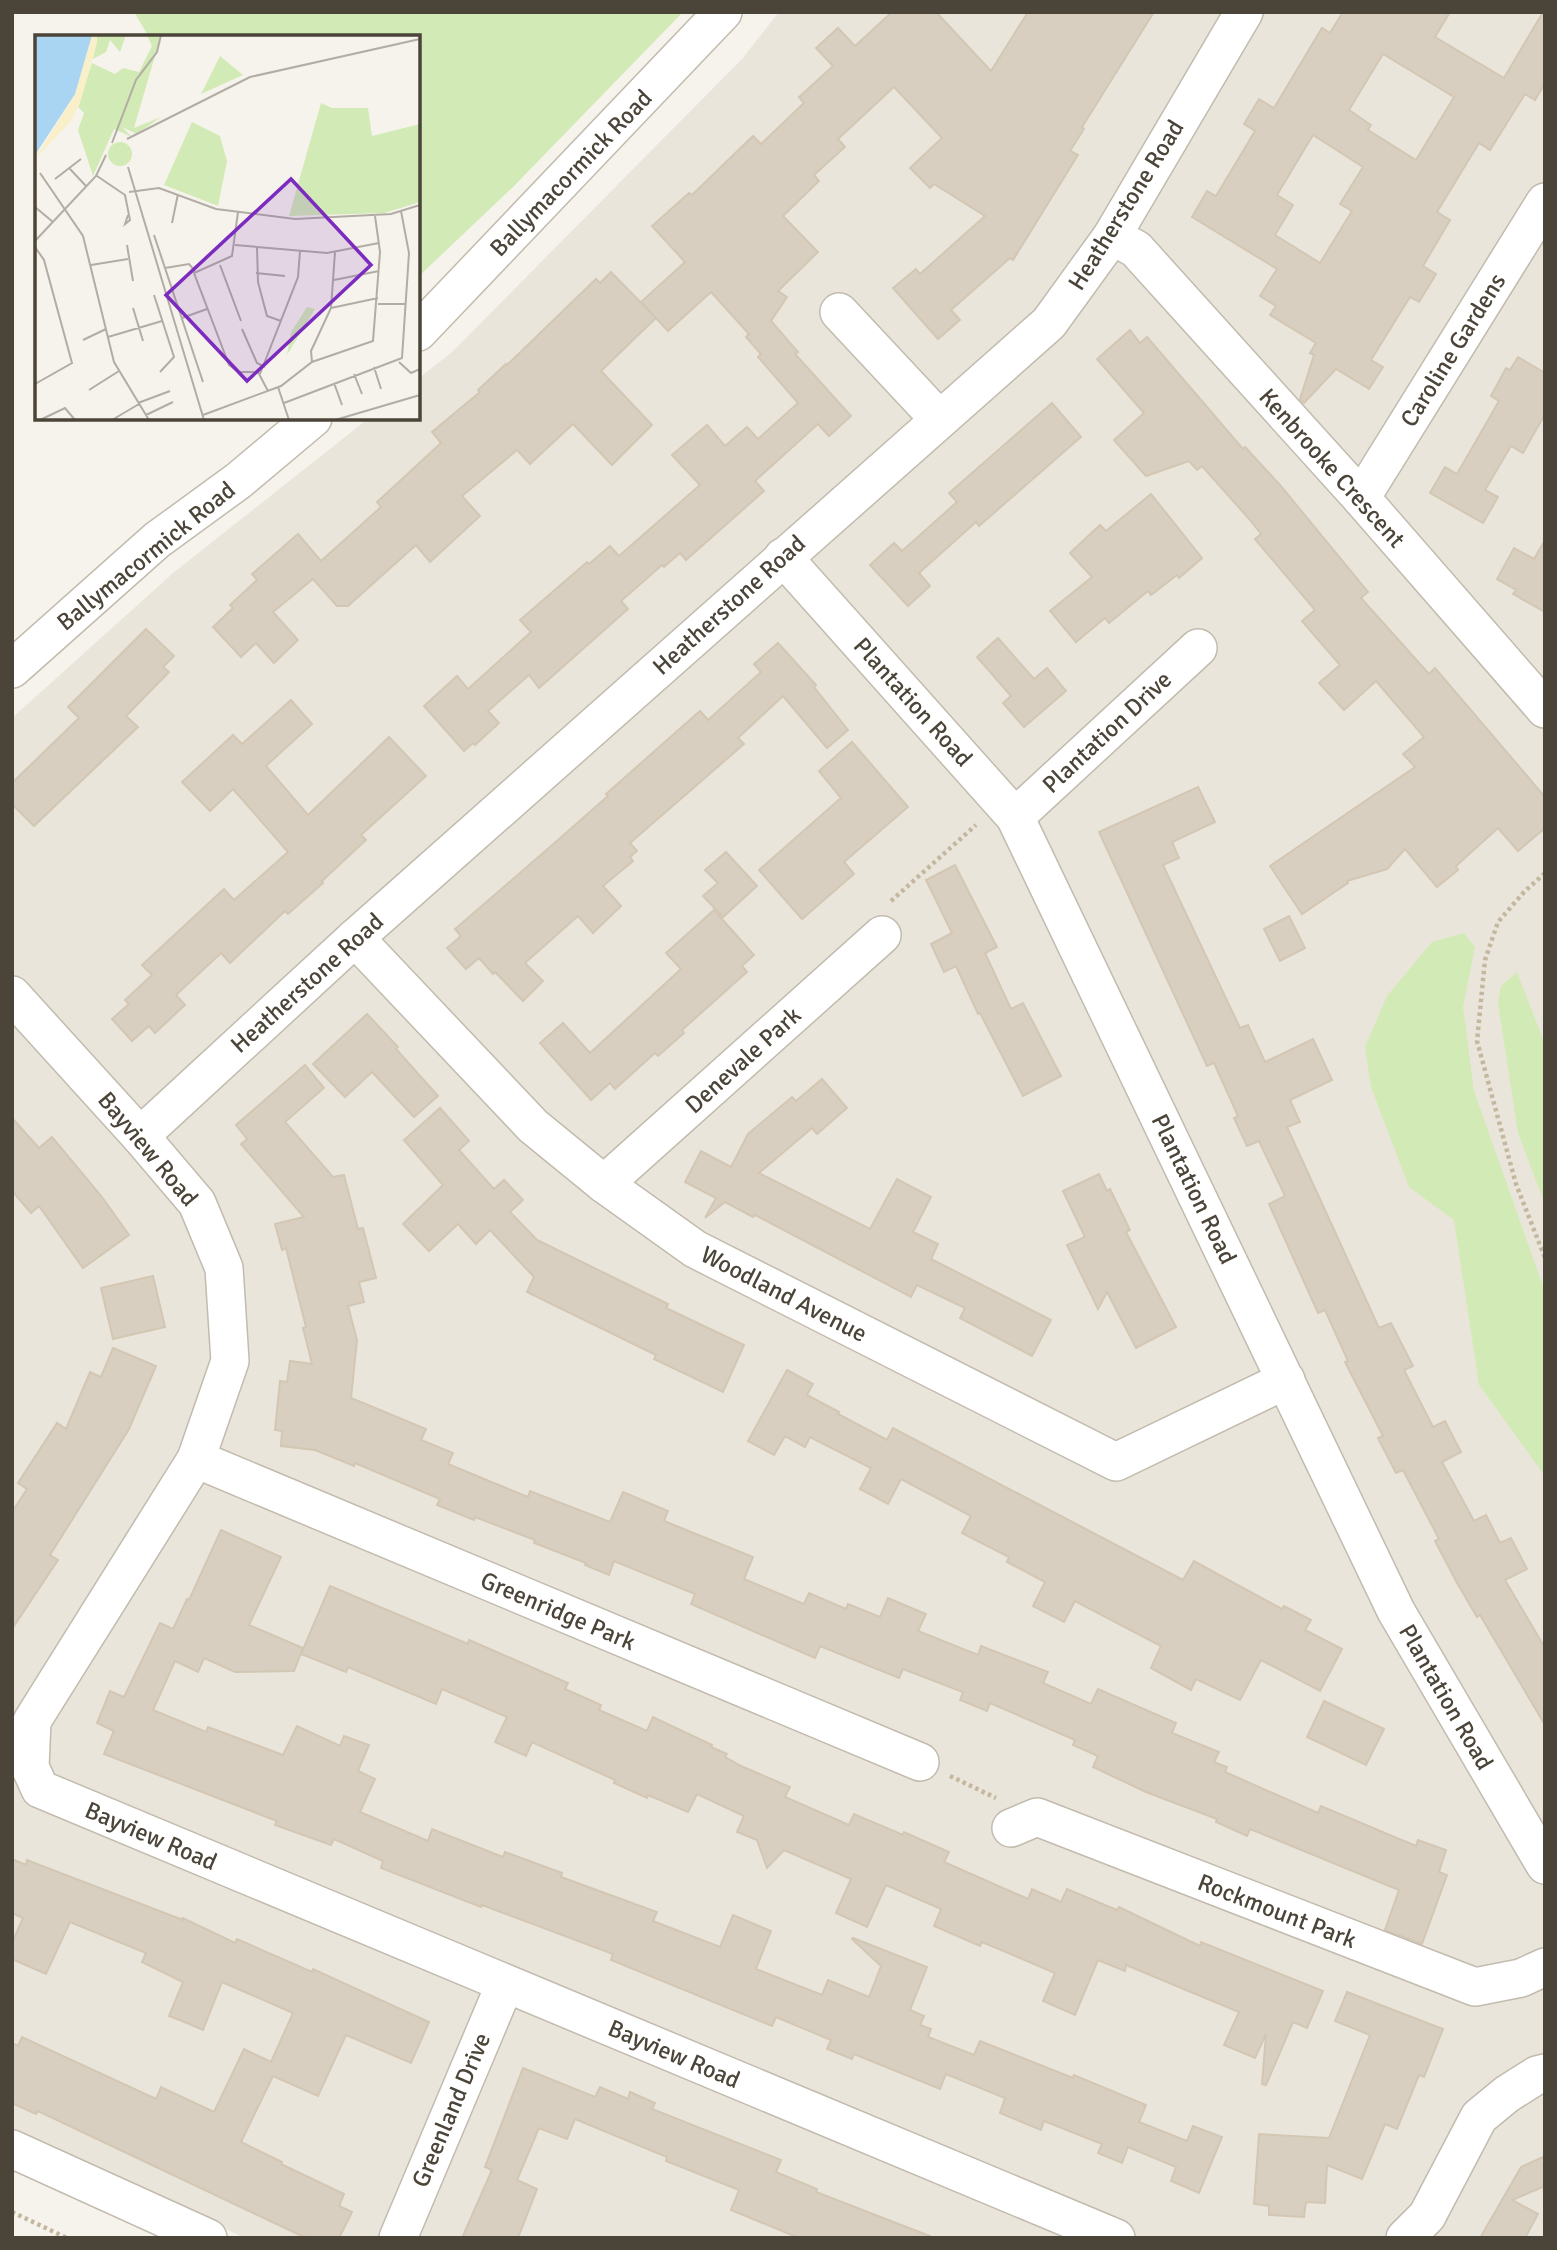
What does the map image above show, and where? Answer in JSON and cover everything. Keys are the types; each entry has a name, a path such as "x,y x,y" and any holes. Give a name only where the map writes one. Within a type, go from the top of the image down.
{"street":[{"name":"Ballymacormick Road","path":"420,330 723,12"},
{"name":"Heatherstone Road","path":"140,1136 355,938 1049,323 1112,236 1244,12"},
{"name":"Caroline Gardens","path":"1361,498 1545,202"},
{"name":"Kenbrooke Crescent","path":"1112,236 1136,249 1361,498 1545,709"},
{"path":"839,312 939,419"},
{"name":"Ballymacormick Road","path":"12,668 157,540 238,481 311,420"},
{"name":"Plantation Road","path":"783,556 1009,809 1396,1611 1545,1865"},
{"name":"Plantation Drive","path":"1009,809 1198,648"},
{"name":"Denevale Park","path":"604,1184 882,935"},
{"name":"Woodland Avenue","path":"355,938 533,1126 604,1184 695,1250 1115,1462 1286,1380"},
{"name":"Bayview Road","path":"12,995 197,1203 224,1268 230,1361 197,1459 32,1721 21,1766 40,1789 1116,2238"},
{"name":"Greenridge Park","path":"197,1459 920,1762"},
{"name":"Rockmount Park","path":"1024,1823 1475,1987 1521,1978 1545,1967"},
{"name":"Greenland Drive","path":"398,2238 505,1984"},
{"path":"1405,2238 1427,2216 1479,2117 1507,2094 1536,2075 1545,2073"},
{"path":"12,2149 208,2238"}],"path":[{"path":"882,935 879,911 1009,809"},
{"path":"1545,873 1498,922 1485,960 1477,1041 1516,1185 1545,1258"},
{"path":"920,1762 1024,1823"},
{"path":"12,2212 67,2238"}],"shaded area":[{"path":"779,12 1545,12 1545,2238 245,2238 12,2131 12,718 173,573 366,420 420,420 420,377 452,352 742,59"}],"green space":[{"path":"134,12 683,12 513,187 420,275 420,35 148,35"},
{"path":"1464,933 1475,947 1463,1007 1474,1091 1545,1292 1545,1476 1479,1385 1454,1220 1409,1187 1371,1087 1365,1047 1387,996 1432,942"},
{"path":"1517,972 1545,1044 1545,1205 1518,1133 1498,1003 1501,986"}],"building":[{"path":"892,12 936,12 991,71 1028,12 1154,12 1082,127 1084,129 1070,151 1078,155 1013,260 1010,258 951,310 960,320 938,339 893,288 916,269 920,274 985,216 934,184 930,188 910,168 942,138 894,87 838,139 845,147 814,175 819,181 783,216 818,252 778,291 787,297 771,321 798,352 795,354 851,416 829,436 818,424 755,481 764,491 686,560 680,553 664,567 662,565 621,601 628,609 539,688 529,675 488,711 499,723 475,745 473,743 464,751 424,706 457,676 468,689 531,632 520,620 587,562 589,564 610,546 619,556 700,485 672,455 707,425 725,446 747,427 758,439 798,403 758,357 761,354 746,337 749,334 711,292 668,331 641,302 685,262 652,226 689,193 692,195 753,136 761,144 804,103 799,97 833,66 816,48 838,28 855,46"},
{"path":"1343,12 1450,12 1435,37 1504,78 1545,12 1545,83 1535,100 1525,94 1490,150 1479,143 1437,212 1450,220 1423,266 1436,274 1419,302 1410,297 1371,360 1383,367 1369,389 1336,369 1304,403 1300,399 1314,355 1310,353 1316,343 1270,315 1276,306 1260,296 1277,269 1192,217 1207,191 1216,196 1255,131 1244,124 1259,99 1274,108 1322,28 1330,33","holes":["1383,54 1454,97 1416,160 1368,130 1371,125 1349,110","1313,135 1363,167 1340,204 1352,211 1320,263 1275,235 1293,205 1277,195"]},
{"path":"611,272 656,318 601,371 652,425 612,465 573,424 530,464 517,450 462,496 480,516 430,562 416,545 348,606 337,606 313,579 273,612 298,640 274,663 256,643 241,657 213,627 233,608 230,605 257,580 252,574 298,534 321,561 381,507 377,502 441,443 432,432 480,392 478,390 596,279 600,283"},
{"path":"1130,330 1140,343 1147,337 1243,449 1245,447 1280,485 1368,592 1361,598 1429,674 1435,668 1545,797 1545,828 1518,851 1498,828 1456,866 1458,870 1437,887 1405,849 1387,869 1347,881 1348,883 1302,914 1270,866 1415,767 1403,754 1424,737 1376,681 1344,710 1319,683 1340,665 1302,621 1315,610 1255,539 1261,534 1202,466 1197,470 1189,461 1146,476 1114,440 1144,413 1097,359"},
{"path":"1518,357 1545,373 1545,414 1523,453 1511,446 1485,490 1498,497 1483,523 1430,493 1445,467 1457,474 1499,401 1491,396 1506,368 1510,370"},
{"path":"1052,403 1081,437 979,526 976,522 919,573 930,586 908,606 870,565 894,543 902,551 957,502 949,493"},
{"path":"1151,494 1202,558 1179,578 1177,575 1151,595 1148,591 1109,623 1105,618 1076,642 1050,611 1092,577 1070,553 1100,525 1106,531"},
{"path":"1545,540 1545,612 1513,594 1516,590 1497,579 1514,548 1534,559"},
{"path":"146,629 174,656 163,667 169,672 126,716 138,727 34,826 12,804 12,783 79,718 68,707"},
{"path":"998,638 1034,679 1047,668 1066,691 1024,727 1003,703 1011,696 977,657"},
{"path":"778,643 816,685 814,687 848,730 827,748 783,696 738,738 744,744 630,843 637,851 630,857 633,861 603,886 621,906 593,933 578,916 525,963 543,981 523,1001 479,958 466,969 447,948 461,936 455,929 608,796 606,794 700,711 708,720 761,672 754,664"},
{"path":"291,700 312,724 266,766 308,815 389,737 426,776 361,835 366,840 322,881 323,883 288,914 285,911 230,963 221,953 176,995 185,1005 155,1033 149,1026 132,1041 112,1019 129,1004 125,1000 152,975 142,965 224,889 234,900 288,852 233,789 210,811 182,782 233,735 242,744"},
{"path":"852,742 908,807 844,862 854,874 802,919 759,870 841,798 819,771"},
{"path":"1198,787 1215,822 1172,842 1179,858 1163,865 1240,1028 1248,1025 1265,1062 1313,1039 1332,1080 1290,1100 1300,1122 1287,1127 1379,1328 1391,1323 1413,1366 1404,1370 1433,1427 1445,1421 1461,1452 1442,1462 1474,1521 1486,1515 1500,1543 1511,1538 1527,1569 1505,1580 1545,1648 1545,1725 1480,1615 1477,1617 1456,1581 1435,1541 1439,1539 1403,1470 1396,1473 1378,1438 1383,1436 1345,1362 1348,1361 1325,1310 1318,1313 1269,1204 1285,1196 1259,1141 1247,1146 1234,1118 1238,1116 1214,1063 1207,1066 1099,832"},
{"path":"726,852 757,886 723,917 703,896 718,883 705,870"},
{"path":"955,865 997,947 985,953 1011,1009 1023,1003 1061,1076 1023,1096 980,1013 978,1014 956,966 944,972 931,944 952,933 926,880"},
{"path":"714,910 754,955 742,966 747,972 682,1030 684,1033 658,1056 655,1053 615,1089 610,1083 591,1100 540,1043 563,1023 590,1053 681,969 666,953"},
{"path":"1289,916 1305,948 1280,961 1264,929"},
{"path":"367,1014 438,1096 414,1117 372,1072 345,1097 313,1064"},
{"path":"305,1065 324,1088 285,1122 333,1177 344,1175 358,1229 363,1228 376,1278 359,1282 364,1302 348,1306 357,1340 351,1398 426,1429 421,1440 453,1453 448,1464 528,1497 530,1491 610,1522 623,1492 668,1511 664,1521 753,1557 744,1579 804,1604 809,1593 846,1609 848,1604 880,1617 888,1598 926,1614 918,1631 978,1655 981,1646 1048,1672 1043,1683 1091,1704 1098,1689 1176,1723 1172,1733 1219,1752 1214,1762 1227,1767 1225,1772 1318,1813 1321,1806 1416,1846 1418,1840 1446,1850 1439,1872 1447,1875 1422,1944 1385,1930 1399,1890 1250,1829 1247,1836 1216,1822 1217,1819 1146,1792 1093,1767 1098,1756 1073,1745 1075,1740 990,1703 987,1711 960,1700 963,1692 903,1669 899,1678 820,1646 815,1658 691,1604 695,1594 614,1561 609,1575 534,1543 535,1540 437,1505 440,1499 355,1463 354,1466 315,1450 281,1446 282,1431 275,1430 280,1381 287,1382 290,1361 312,1364 303,1328 306,1327 286,1248 282,1250 275,1224 304,1217 241,1144 247,1139 236,1125"},
{"path":"822,1079 847,1108 817,1134 812,1128 759,1173 870,1229 897,1179 931,1197 913,1232 938,1244 931,1259 1051,1320 1032,1356 960,1318 965,1308 917,1285 911,1297 725,1202 705,1218 716,1198 685,1182 701,1151 731,1167 748,1134 792,1097 796,1101"},
{"path":"440,1108 469,1141 459,1150 494,1189 504,1180 523,1200 510,1212 537,1240 668,1304 666,1308 744,1345 723,1392 654,1359 656,1355 527,1292 534,1277 490,1230 476,1244 458,1224 429,1251 403,1224 443,1185 404,1140"},
{"path":"12,1118 39,1148 52,1137 102,1197 129,1235 83,1268 39,1206 31,1213 12,1191"},
{"path":"1099,1174 1107,1191 1110,1189 1130,1230 1126,1232 1176,1327 1136,1348 1107,1292 1098,1309 1067,1245 1085,1237 1063,1191"},
{"path":"153,1276 165,1327 113,1339 101,1288"},
{"path":"113,1348 156,1366 129,1429 50,1555 58,1560 12,1629 12,1512 27,1489 18,1483 57,1423 66,1429 90,1372 101,1377"},
{"path":"787,1370 813,1384 807,1395 887,1440 893,1428 1183,1580 1194,1561 1282,1609 1284,1606 1311,1620 1305,1630 1342,1649 1320,1691 1261,1660 1240,1700 1196,1679 1191,1690 1151,1668 1161,1646 1075,1601 1064,1622 1033,1606 1045,1582 1007,1562 1009,1557 962,1533 971,1516 901,1479 888,1504 860,1489 871,1468 810,1437 805,1447 785,1436 774,1455 748,1441"},
{"path":"221,1530 281,1557 249,1625 303,1648 294,1671 235,1672 204,1658 198,1672 175,1661 153,1710 206,1732 208,1727 283,1755 297,1726 340,1746 344,1736 369,1745 358,1771 375,1779 360,1812 428,1841 432,1829 503,1857 505,1852 562,1873 561,1877 657,1912 653,1921 720,1947 733,1915 771,1931 756,1969 822,1995 828,1980 869,1997 881,1966 853,1938 927,1967 910,2010 924,2016 920,2025 931,2029 928,2037 974,2055 980,2041 1073,2078 1074,2075 1146,2105 1139,2122 1187,2141 1193,2126 1222,2137 1199,2193 1171,2181 1176,2167 1128,2147 1122,2163 1098,2153 1102,2144 1044,2121 1041,2130 1000,2113 1005,2098 946,2074 940,2089 854,2054 852,2059 827,2049 831,2040 776,2017 772,2026 611,1960 613,1954 381,1868 383,1861 334,1839 331,1845 275,1825 277,1821 104,1754 114,1731 97,1723 110,1691 124,1697 160,1623 173,1629"},
{"path":"330,1586 468,1644 469,1640 568,1683 565,1689 601,1705 599,1710 647,1731 653,1717 712,1745 711,1747 727,1754 725,1757 741,1766 790,1787 785,1797 849,1825 854,1814 903,1835 904,1832 949,1852 944,1862 1028,1899 1032,1889 1061,1902 1067,1889 1117,1910 1119,1907 1200,1946 1201,1942 1323,1991 1307,2028 1293,2022 1266,2085 1262,2084 1266,2034 1255,2058 1224,2045 1239,2012 1126,1965 1125,1971 1098,1960 1075,2015 1043,2001 1055,1973 982,1942 980,1946 934,1926 941,1909 886,1885 867,1927 836,1913 851,1879 784,1850 767,1868 757,1840 737,1832 744,1816 697,1794 688,1812 648,1795 647,1798 614,1783 615,1780 532,1742 526,1756 495,1742 507,1717 442,1689 436,1704 348,1667 346,1672 301,1654"},
{"path":"1324,1701 1384,1729 1366,1765 1307,1737"},
{"path":"12,1859 26,1865 27,1860 183,1918 235,1943 237,1939 312,1972 313,1969 429,2022 411,2063 346,2035 318,2096 273,2076 241,2142 344,2194 339,2206 352,2212 339,2238 306,2238 38,2111 36,2114 12,2103 12,2043 18,2046 22,2037 156,2099 161,2087 214,2112 244,2049 271,2062 293,2013 222,1982 203,2030 169,2016 183,1982 142,1962 146,1953 70,1922 46,1974 12,1959 12,1943 23,1918 12,1913"},
{"path":"1347,1992 1443,2029 1424,2077 1419,2075 1397,2129 1385,2124 1362,2179 1327,2165 1325,2203 1306,2202 1304,2217 1269,2215 1269,2206 1254,2204 1259,2134 1329,2138 1370,2035 1335,2021"},
{"path":"523,2068 595,2097 600,2087 628,2099 630,2092 655,2103 652,2109 781,2160 776,2172 817,2189 816,2192 930,2236 799,2238 731,2210 739,2190 666,2161 667,2157 575,2119 567,2139 539,2128 517,2180 537,2189 518,2238 462,2238 492,2170 485,2167"},
{"path":"1545,2156 1545,2186 1512,2200 1538,2214 1525,2238 1480,2238 1521,2167"}]}
